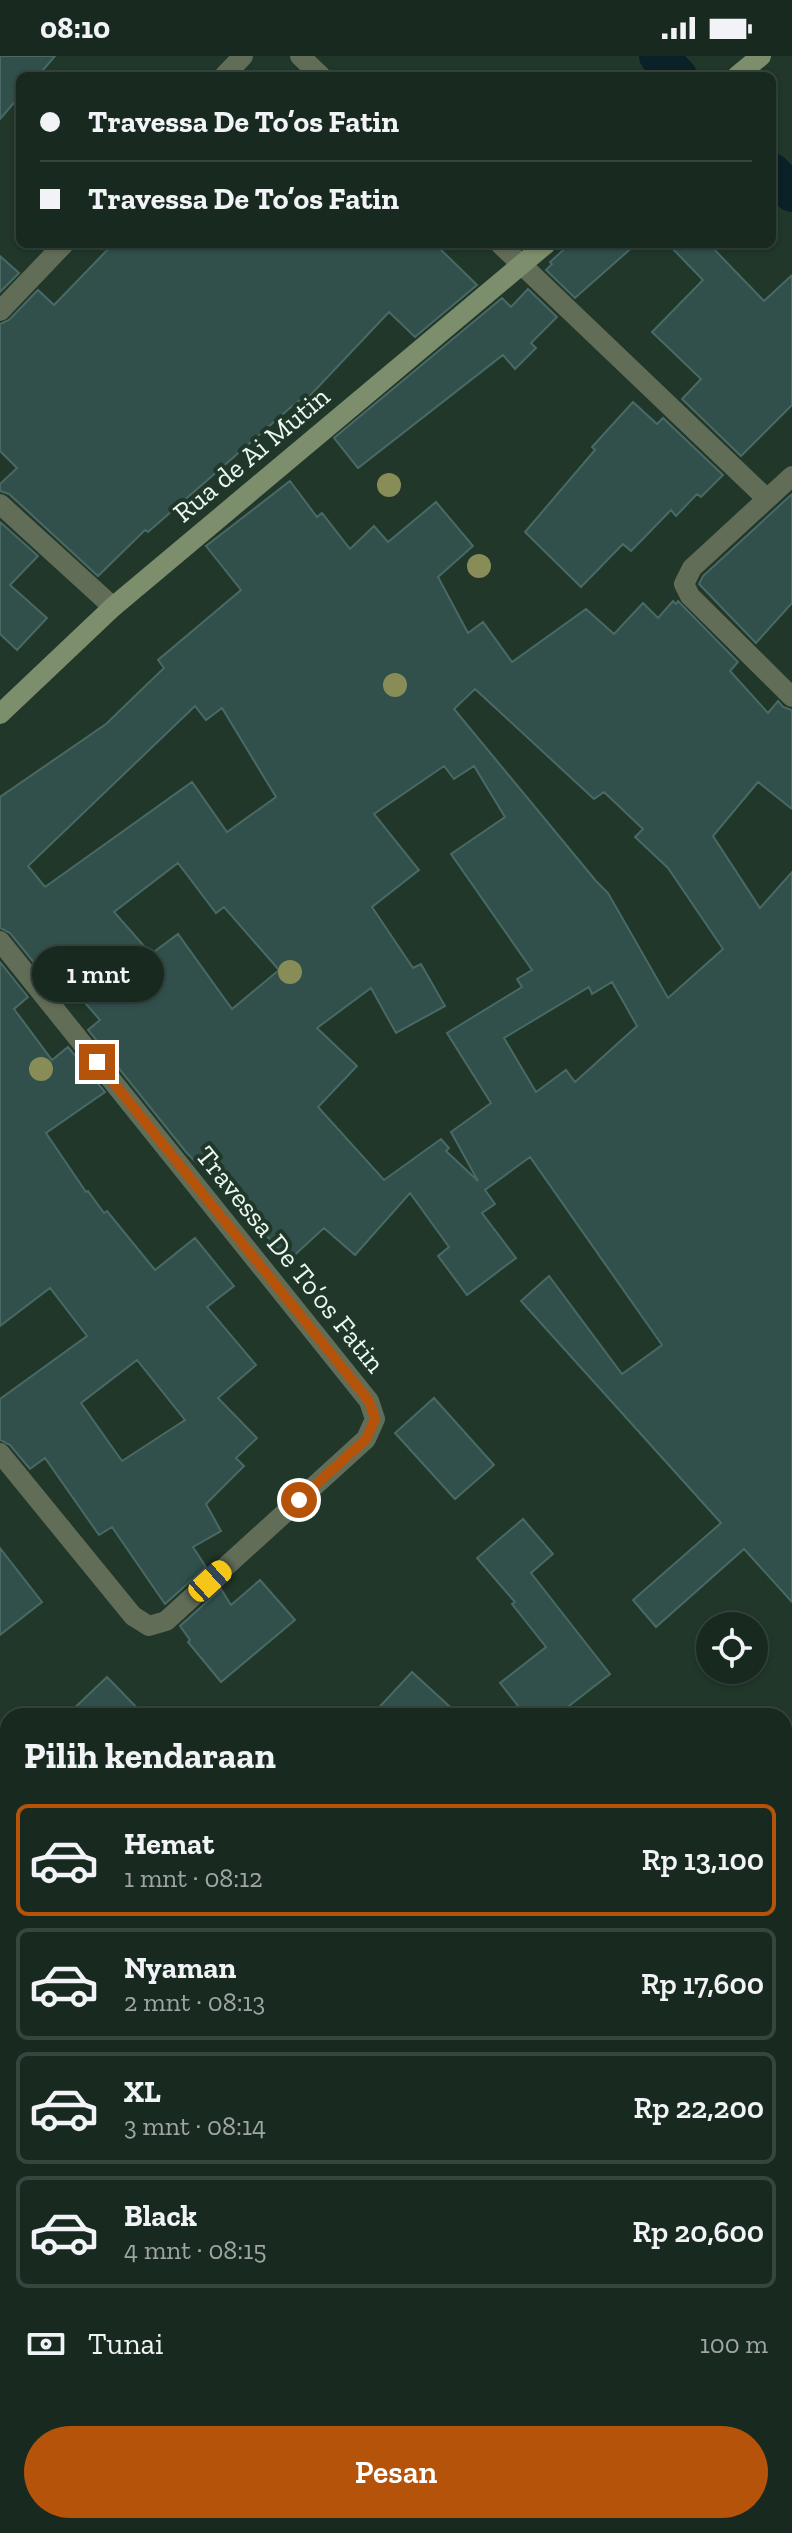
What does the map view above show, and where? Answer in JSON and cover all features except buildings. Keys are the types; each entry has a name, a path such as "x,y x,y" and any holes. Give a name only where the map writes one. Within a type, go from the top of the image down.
{"street":[{"path":"228,72 243,56"},
{"path":"300,56 317,72"},
{"path":"742,72 761,56"},
{"path":"0,311 60,248"},
{"path":"504,248 766,498"},
{"name":"Rua de Ai Mutin","path":"0,714 113,607 541,248"},
{"path":"792,476 692,568 684,584 690,596 792,697"},
{"path":"0,504 113,607"},
{"name":"Travessa De To’os Fatin","path":"0,941 369,1401 375,1419 366,1439 166,1621 149,1626 133,1616 0,1453"}],"waterway":[{"path":"658,56 674,72"},
{"path":"776,176 792,193"}],"route":[{"path":"97,1062 369,1401 375,1419 366,1439 299,1500"}]}
